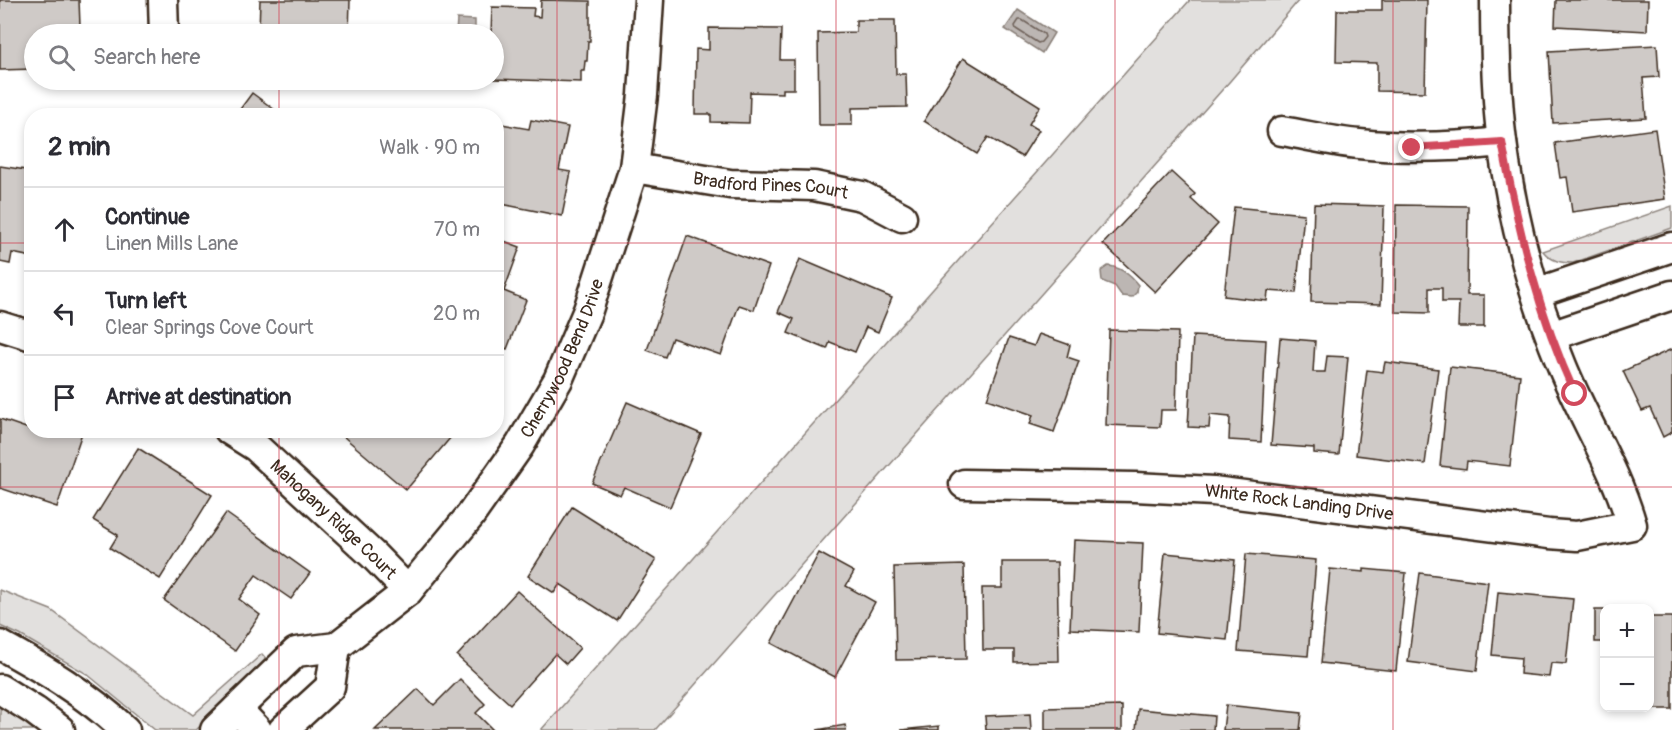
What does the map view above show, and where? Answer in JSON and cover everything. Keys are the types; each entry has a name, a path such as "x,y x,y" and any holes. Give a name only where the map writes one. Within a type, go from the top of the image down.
{"street":[{"path":"163,0 164,24"},
{"name":"Cherrywood Bend Drive","path":"336,647 408,591 470,516 520,445 558,380 588,310 634,168 643,95 650,0"},
{"path":"1495,0 1502,142 1517,222 1536,293 1551,336 1672,295"},
{"path":"1282,130 1357,144 1412,148 1502,142"},
{"name":"Bradford Pines Court","path":"634,168 730,184 814,186 862,196 902,218"},
{"path":"1536,293 1672,247"},
{"path":"0,326 24,334"},
{"name":"White Rock Landing Drive","path":"964,484 1214,491 1568,535 1605,532 1632,525 1622,495 1562,367 1551,336"},
{"name":"Mahogany Ridge Court","path":"242,438 256,447 374,556 408,591"},
{"path":"0,645 55,675 125,730"},
{"path":"215,730 296,652 336,647 330,687 283,730"},
{"path":"0,689 36,711 60,730"},
{"path":"237,709 257,730"}],"shaded area":[{"path":"1190,0 1299,0 1230,81 655,730 541,730"},
{"path":"1672,206 1672,228 1573,263 1556,261 1543,251"},
{"path":"0,590 51,610 193,715 262,654 270,663 196,730 155,730 87,674 0,626"},
{"path":"0,703 39,730 0,730"}],"water":[{"path":"1018,10 1054,33 1042,53 1005,29"},
{"path":"457,19 475,20 475,24 457,24"},
{"path":"1108,266 1125,272 1138,285 1137,292 1132,297 1122,296 1115,286 1102,281 1101,271"}],"building":[{"path":"0,0 79,0 80,24 24,24 24,69 0,70"},
{"path":"260,0 350,0 349,24 259,24"},
{"path":"541,0 590,1 590,41 588,41 584,71 581,71 581,82 504,79 504,24 491,24 492,7 534,8 533,16 540,17"},
{"path":"1382,0 1427,0 1425,92 1377,91 1377,63 1336,62 1337,10 1382,10"},
{"path":"1556,0 1648,0 1647,31 1555,26"},
{"path":"856,20 895,20 896,74 906,74 907,107 852,108 852,125 819,125 818,33 856,32"},
{"path":"709,28 781,29 780,60 794,60 794,89 783,89 783,93 750,92 749,123 711,122 711,114 695,114 696,49 709,50"},
{"path":"1657,45 1659,77 1643,78 1646,118 1553,123 1549,51"},
{"path":"963,58 1040,106 1029,124 1039,130 1022,157 988,137 977,154 924,121"},
{"path":"252,93 272,108 241,108"},
{"path":"531,120 568,127 559,170 571,172 562,216 504,205 504,124 529,129"},
{"path":"1655,129 1665,199 1572,212 1567,177 1560,178 1555,143"},
{"path":"0,166 24,170 24,255 12,253 10,264 0,262"},
{"path":"1171,172 1195,194 1191,199 1218,224 1155,292 1103,244"},
{"path":"1314,204 1384,206 1381,304 1311,302"},
{"path":"1396,205 1468,206 1467,295 1484,295 1484,327 1458,327 1459,302 1442,302 1442,288 1429,288 1429,313 1395,312"},
{"path":"1234,207 1304,214 1296,293 1268,291 1267,301 1224,296"},
{"path":"687,236 769,266 754,310 739,305 721,355 672,338 665,357 647,350"},
{"path":"504,241 520,247 504,291"},
{"path":"800,259 892,298 878,332 866,327 855,352 830,342 827,349 788,333 794,319 778,312"},
{"path":"504,291 526,300 507,349 504,348"},
{"path":"1109,330 1178,332 1176,410 1161,410 1160,427 1106,425"},
{"path":"1039,334 1070,345 1067,357 1079,361 1054,432 1030,424 1033,415 987,399 1009,338 1034,346"},
{"path":"1193,336 1266,340 1261,442 1229,440 1230,417 1210,415 1209,428 1188,427"},
{"path":"1280,338 1315,341 1313,372 1325,372 1327,356 1348,357 1339,455 1314,453 1314,448 1271,445"},
{"path":"1672,349 1672,432 1663,437 1650,408 1642,411 1623,371"},
{"path":"1385,362 1438,369 1425,464 1356,455 1367,370 1383,372"},
{"path":"1450,367 1520,375 1510,466 1467,461 1466,469 1440,466"},
{"path":"627,402 701,434 670,507 624,487 620,495 592,483"},
{"path":"0,419 24,427 24,438 80,438 57,507 0,488"},
{"path":"345,438 450,438 406,490"},
{"path":"138,448 212,495 160,579 110,548 118,535 93,520"},
{"path":"572,507 656,560 617,621 560,584 554,593 528,576"},
{"path":"226,513 310,573 291,599 256,575 239,599 260,615 235,651 164,600"},
{"path":"1074,540 1143,543 1139,632 1070,629"},
{"path":"819,553 854,572 846,586 875,602 835,677 771,643"},
{"path":"1165,553 1235,560 1227,640 1157,633"},
{"path":"1246,554 1316,560 1308,656 1238,651"},
{"path":"1002,562 1057,562 1059,661 1014,662 1014,650 983,650 982,588 1002,588"},
{"path":"964,565 966,659 896,660 894,567"},
{"path":"1330,569 1406,573 1396,671 1321,663"},
{"path":"1420,573 1488,582 1477,671 1408,662"},
{"path":"517,591 580,648 566,664 555,654 510,704 457,656"},
{"path":"1498,592 1573,599 1566,664 1551,663 1549,677 1520,674 1521,658 1492,655"},
{"path":"1595,610 1600,610 1600,642 1595,642"},
{"path":"1654,617 1672,617 1672,709 1654,709"},
{"path":"460,679 485,704 476,713 493,730 375,730 418,689 434,705"},
{"path":"1226,705 1302,713 1300,730 1223,730"},
{"path":"1122,706 1122,730 1045,730 1045,708"},
{"path":"1138,709 1214,716 1213,730 1136,730"},
{"path":"1030,714 1031,730 986,730 985,716"},
{"path":"845,725 846,730 817,730"},
{"path":"939,726 939,730 901,730"}],"route":[{"path":"1412,148 1502,142 1517,222 1536,293 1562,367 1575,394"}]}
